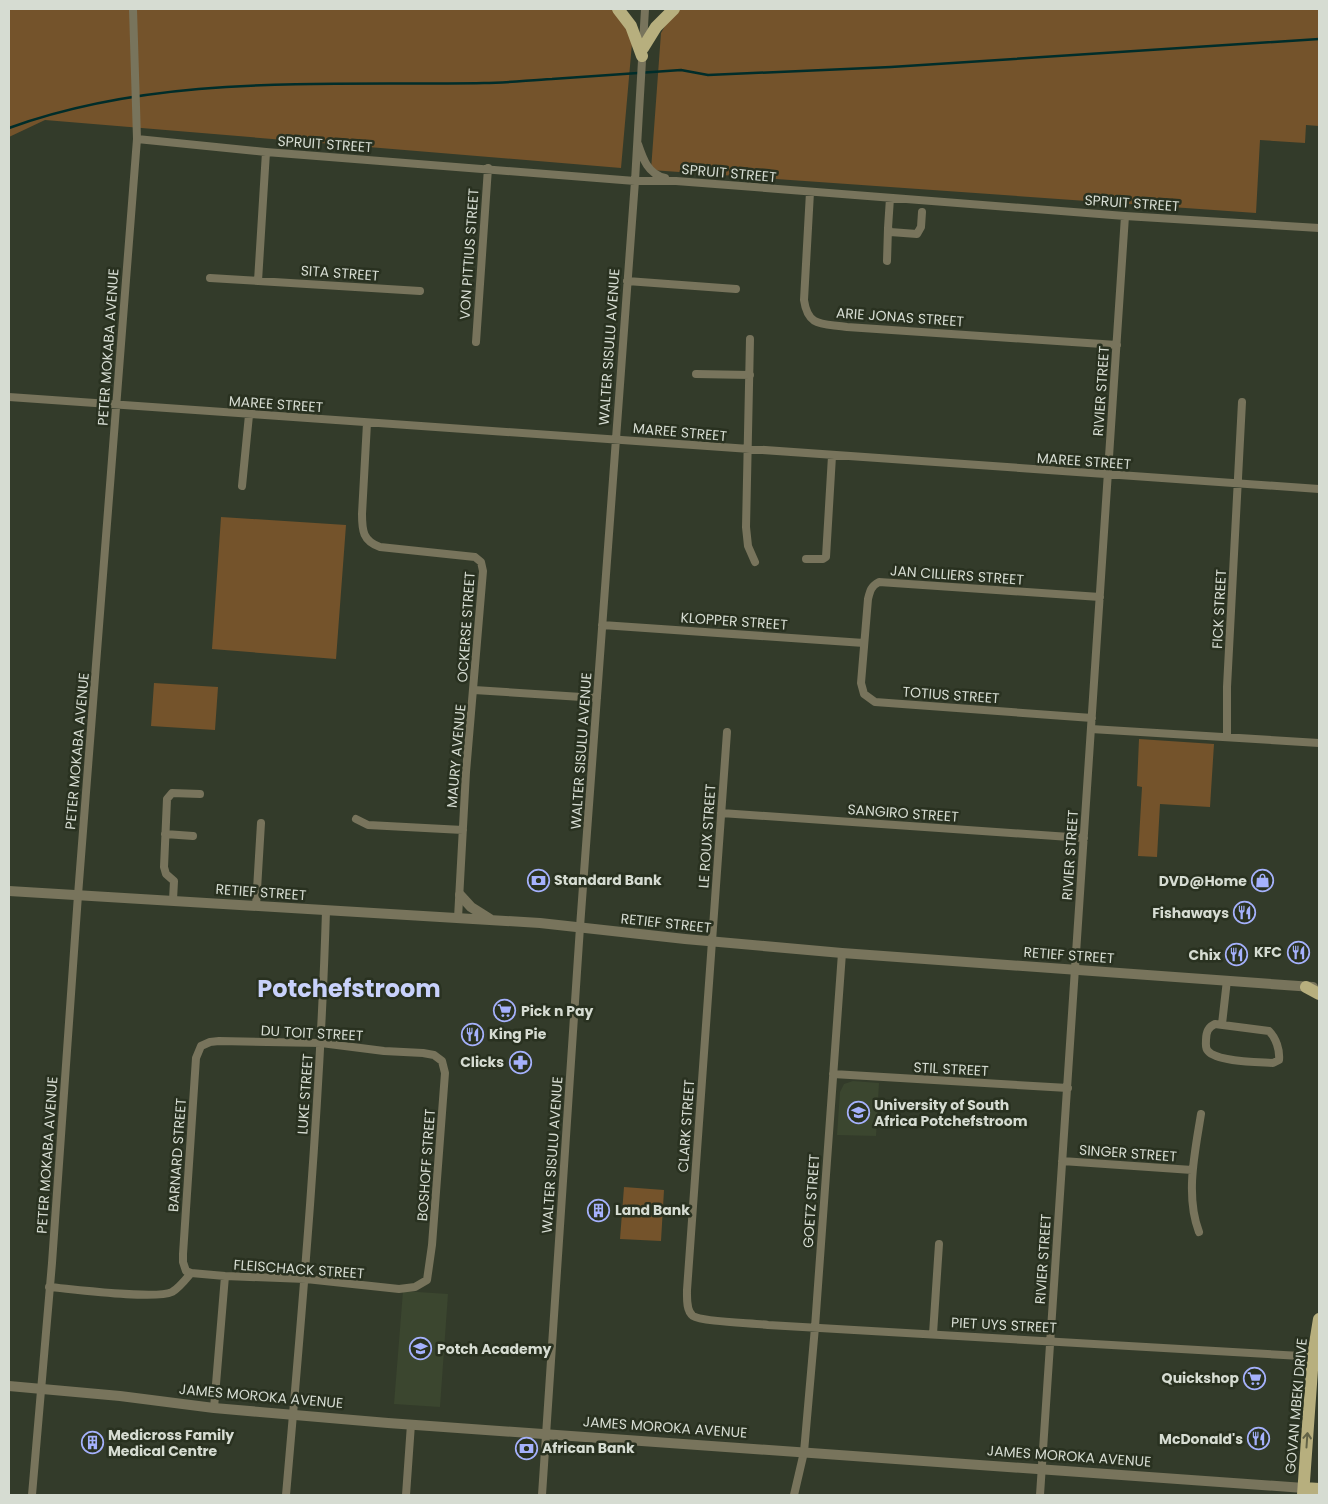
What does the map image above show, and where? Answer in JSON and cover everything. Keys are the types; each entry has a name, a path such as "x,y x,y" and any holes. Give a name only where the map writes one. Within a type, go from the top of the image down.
{"main road":[{"path":"618,9 631,26 642,56"},
{"path":"642,56 656,27 674,9"},
{"path":"1306,987 1319,994"},
{"name":"GOVAN MBEKI DRIVE","path":"1304,1492 1319,1319"},
{"name":"JAMES MOROKA AVENUE","path":"1304,1492 1319,1489"}],"street":[{"name":"PETER MOKABA AVENUE","path":"32,1495 48,1286 52,1263 78,895 137,139 133,9"},
{"name":"WALTER SISULU AVENUE","path":"542,1495 580,927 635,181 645,9"},
{"name":"SPRUIT STREET","path":"137,139 266,152 635,181 676,181 1125,216 1319,228"},
{"path":"637,140 643,159 650,170 659,177 676,181"},
{"path":"258,281 266,152"},
{"name":"VON PITTIUS STREET","path":"476,342 488,168"},
{"name":"ARIE JONAS STREET","path":"810,192 804,300 806,312 810,319 817,323 846,327 1117,345"},
{"path":"887,262 890,198"},
{"path":"888,228 890,232 917,234 920,228 922,212"},
{"name":"RIVIER STREET","path":"1040,1495 1125,216"},
{"name":"SITA STREET","path":"210,278 420,291"},
{"path":"627,281 736,289"},
{"path":"750,340 746,527 748,546 755,562"},
{"path":"696,374 750,375"},
{"name":"MAREE STREET","path":"9,397 1319,489"},
{"name":"FICK STREET","path":"1227,737 1227,687 1242,402"},
{"path":"242,486 249,415"},
{"name":"OCKERSE STREET","path":"367,423 362,514 364,531 369,543 380,547 468,555 481,562 484,571 474,690"},
{"path":"806,559 823,559 826,557 832,456"},
{"name":"JAN CILLIERS STREET","path":"864,643 869,594 874,585 879,582 1100,597"},
{"name":"KLOPPER STREET","path":"602,625 864,643"},
{"name":"TOTIUS STREET","path":"864,643 861,683 864,694 874,702 1092,718"},
{"name":"MAURY AVENUE","path":"458,918 474,690 597,698"},
{"path":"1091,729 1319,743"},
{"name":"LE ROUX STREET","path":"711,942 727,732"},
{"path":"173,900 174,881 164,871 167,799 172,793 200,794"},
{"name":"SANGIRO STREET","path":"721,812 1084,838"},
{"path":"356,819 368,825 463,830"},
{"path":"256,906 261,823"},
{"path":"165,834 193,836"},
{"name":"RETIEF STREET","path":"9,891 490,920 842,953 1075,968 1319,987"},
{"path":"460,895 471,907 490,920"},
{"name":"LUKE STREET","path":"286,1495 306,1279 321,1043 326,911"},
{"name":"CLARK STREET","path":"690,1311 687,1302 687,1290 711,942"},
{"name":"GOETZ STREET","path":"794,1495 804,1452 842,953"},
{"path":"1222,1024 1227,980"},
{"path":"1222,1024 1269,1031 1275,1040 1280,1054 1279,1060 1273,1063 1231,1059 1212,1054 1206,1047 1207,1031 1211,1026 1222,1024"},
{"name":"DU TOIT STREET","path":"196,1058 201,1046 219,1041 321,1043 434,1055"},
{"name":"BOSHOFF STREET","path":"427,1280 432,1245 444,1073 442,1061 434,1055"},
{"name":"BARNARD STREET","path":"191,1273 184,1268 182,1254 196,1058"},
{"name":"STIL STREET","path":"833,1074 1068,1088"},
{"name":"SINGER STREET","path":"1199,1232 1193,1210 1192,1170 1201,1114"},
{"name":"SINGER STREET","path":"1062,1162 1192,1170"},
{"path":"933,1334 939,1244"},
{"path":"48,1286 132,1294 163,1294 177,1288 191,1273"},
{"name":"FLEISCHACK STREET","path":"191,1273 306,1279 399,1290 415,1286 427,1280"},
{"path":"214,1408 225,1276"},
{"name":"PIET UYS STREET","path":"690,1311 694,1316 704,1319 815,1327 1316,1356"},
{"name":"JAMES MOROKA AVENUE","path":"9,1386 294,1415 1042,1470 1304,1492"},
{"path":"406,1495 411,1424"}],"shaded area":[{"path":"9,9 618,9 633,32 621,168 45,120 9,137"},
{"path":"681,9 1319,9 1319,126 1306,125 1305,143 1260,140 1256,213 651,170 661,33 669,19"},
{"path":"221,517 346,525 336,659 212,649"},
{"path":"154,683 218,687 215,730 151,726"},
{"path":"1139,739 1214,744 1210,807 1160,804 1157,857 1138,856 1142,787 1137,786"},
{"name":"University of South Africa Potchefstroom","path":"853,1081 879,1083 876,1136 837,1135 840,1092 844,1084"},
{"path":"624,1187 664,1190 661,1241 620,1239"},
{"name":"Potch Academy","path":"403,1291 448,1294 440,1407 394,1404"}],"waterway":[{"path":"9,128 67,110 125,98 184,90 304,84 493,83 681,70 708,75 891,67 1319,39"}],"place":[{"name":"Standard Bank","path":"538,880"},
{"name":"DVD@Home","path":"1263,881"},
{"name":"Fishaways","path":"1245,913"},
{"name":"KFC","path":"1298,952"},
{"name":"Chix","path":"1237,955"},
{"name":"Pick n Pay","path":"505,1011"},
{"name":"King Pie","path":"473,1034"},
{"name":"Clicks","path":"520,1062"},
{"name":"University of South Africa Potchefstroom","path":"858,1113"},
{"name":"Land Bank","path":"599,1210"},
{"name":"Potch Academy","path":"421,1349"},
{"name":"Quickshop","path":"1255,1378"},
{"name":"McDonald's","path":"1259,1439"},
{"name":"Medicross Family Medical Centre","path":"92,1443"},
{"name":"African Bank","path":"526,1448"}],"district":[{"name":"Potchefstroom","path":"349,989"}]}
